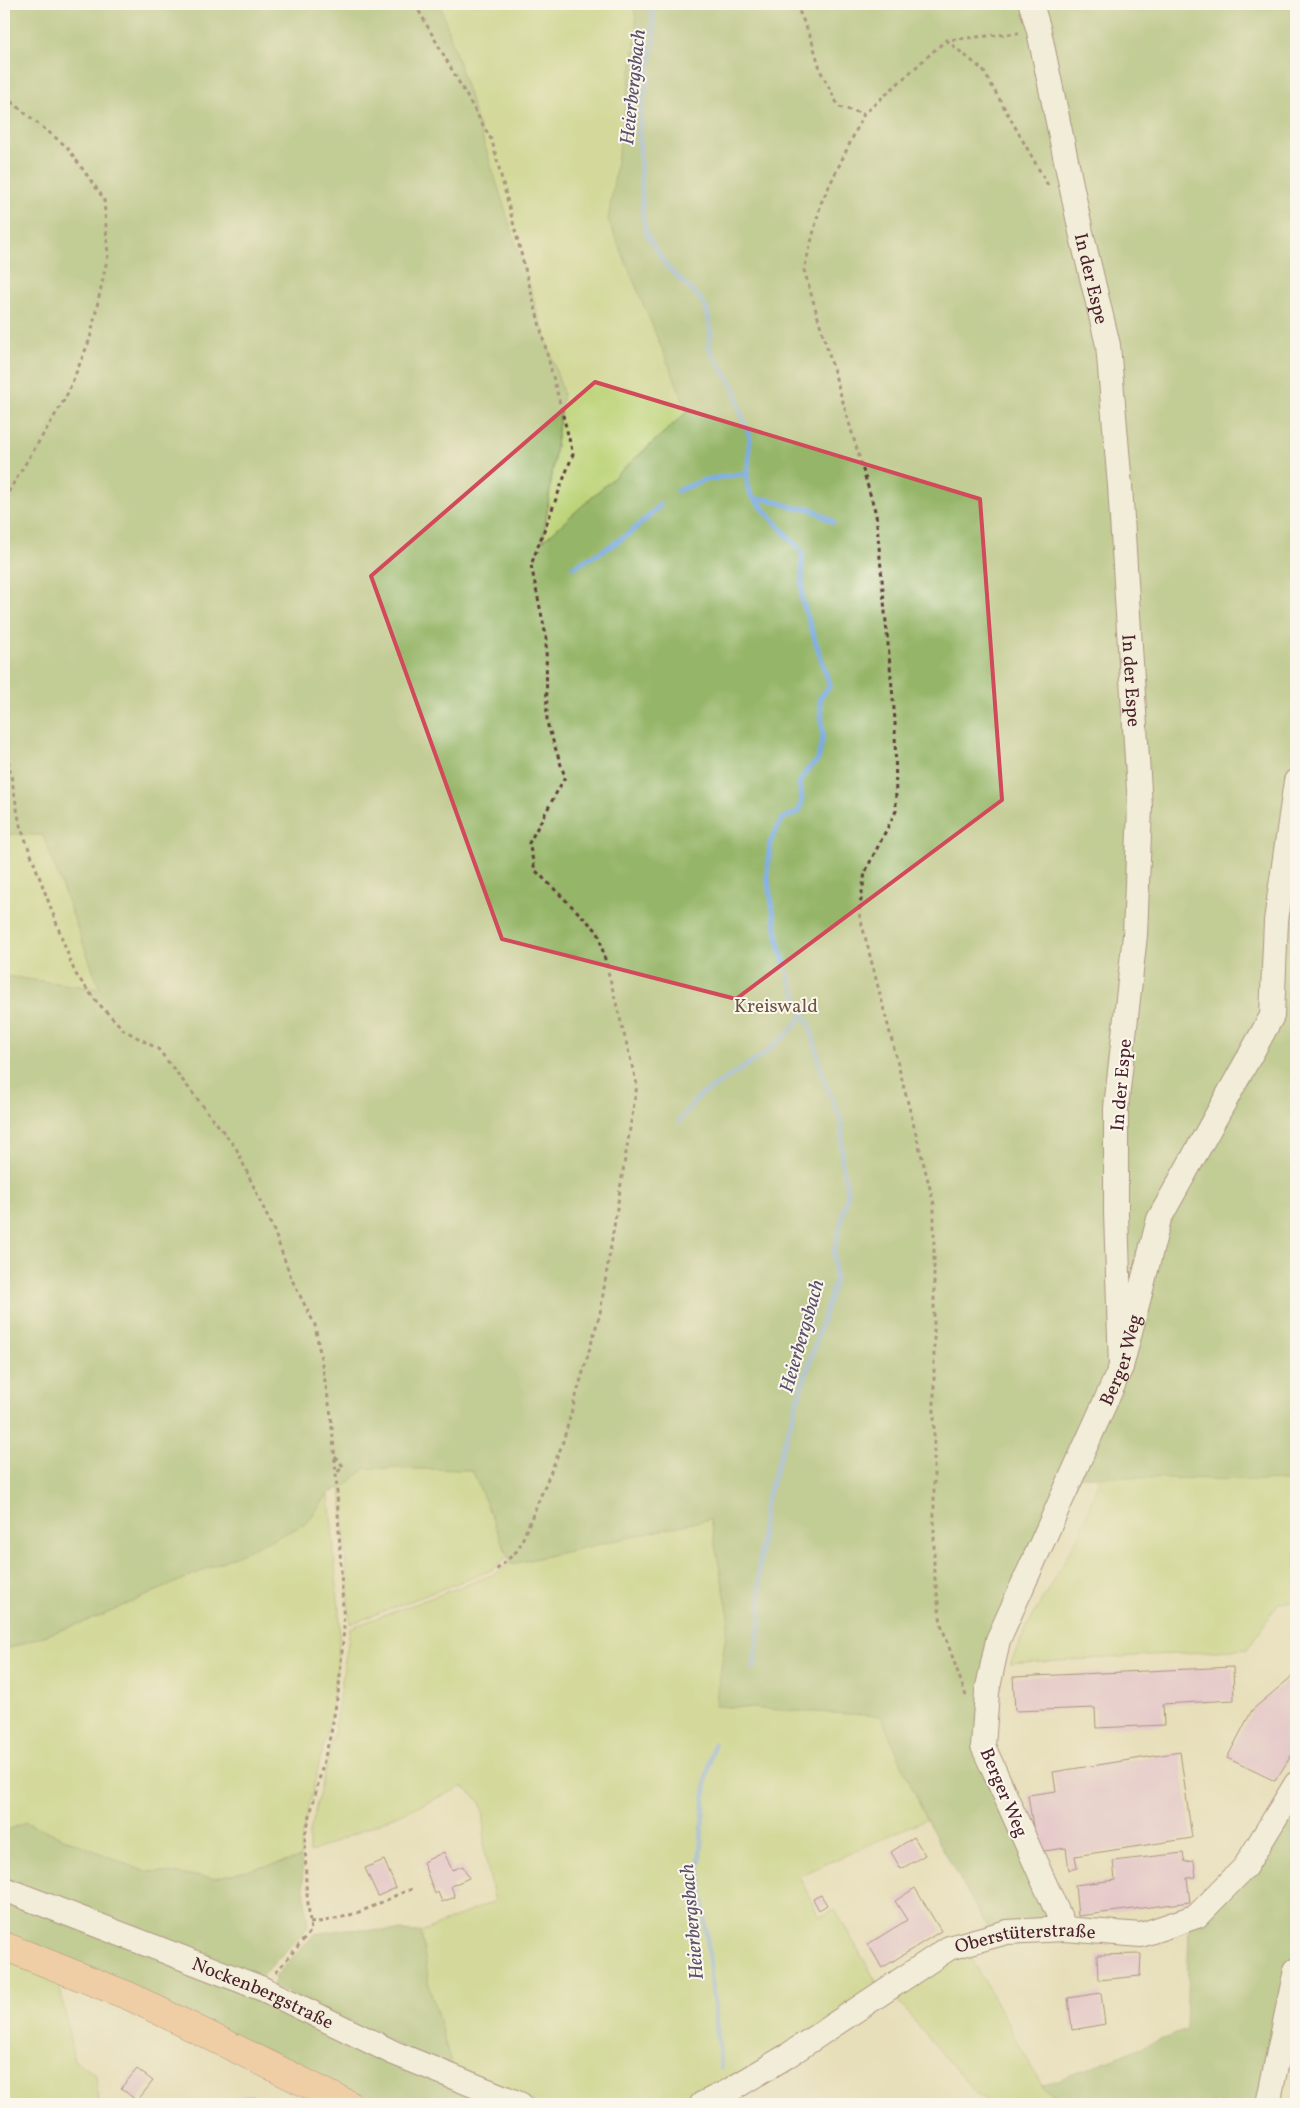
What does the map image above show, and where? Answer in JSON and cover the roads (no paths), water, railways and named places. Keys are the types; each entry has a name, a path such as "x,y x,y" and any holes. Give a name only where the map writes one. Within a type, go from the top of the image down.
{"main road":[{"path":"4,1946 131,1997 348,2104"}],"street":[{"name":"In der Espe","path":"1031,4 1039,31 1081,232 1108,345 1120,486 1139,797 1134,935 1116,1108 1116,1213 1121,1367"},
{"name":"Berger Weg","path":"1066,1929 983,1746 987,1692 998,1640 1121,1367 1159,1219 1272,1016 1276,921 1296,781"},
{"name":"Oberstüterstraße","path":"702,2104 787,2056 949,1948 1007,1932 1066,1929 1141,1935 1197,1916 1245,1866 1296,1784"},
{"name":"Nockenbergstraße","path":"4,1889 263,1989 394,2053 520,2104"},
{"path":"1268,2104 1296,1970"}],"waterway":[{"name":"Heierbergsbach","path":"652,4 654,40 639,128 643,219 647,235 667,267 699,297 707,310 711,332 709,348 734,387 750,437 747,482 751,495 802,552 802,600 830,686 820,698 823,735 818,760 807,770 799,784 802,799 799,812 782,819 770,843 767,875 779,945 790,980 810,1026 825,1083 842,1122 842,1164 848,1193 834,1252 835,1281 764,1508 759,1572 761,1615 754,1668"},
{"path":"677,491 704,480 747,473"},
{"path":"756,499 772,500 795,508 812,509 833,522"},
{"path":"573,567 620,540 660,505"},
{"name":"Heierbergsbach","path":"679,1121 697,1098 764,1054 787,1034 804,1015"},
{"name":"Heierbergsbach","path":"714,1744 706,1780 699,1866 721,2067"},
{"path":"223,2104 251,2097"}],"park label":[{"name":"Kreiswald","path":"776,1005"}]}
